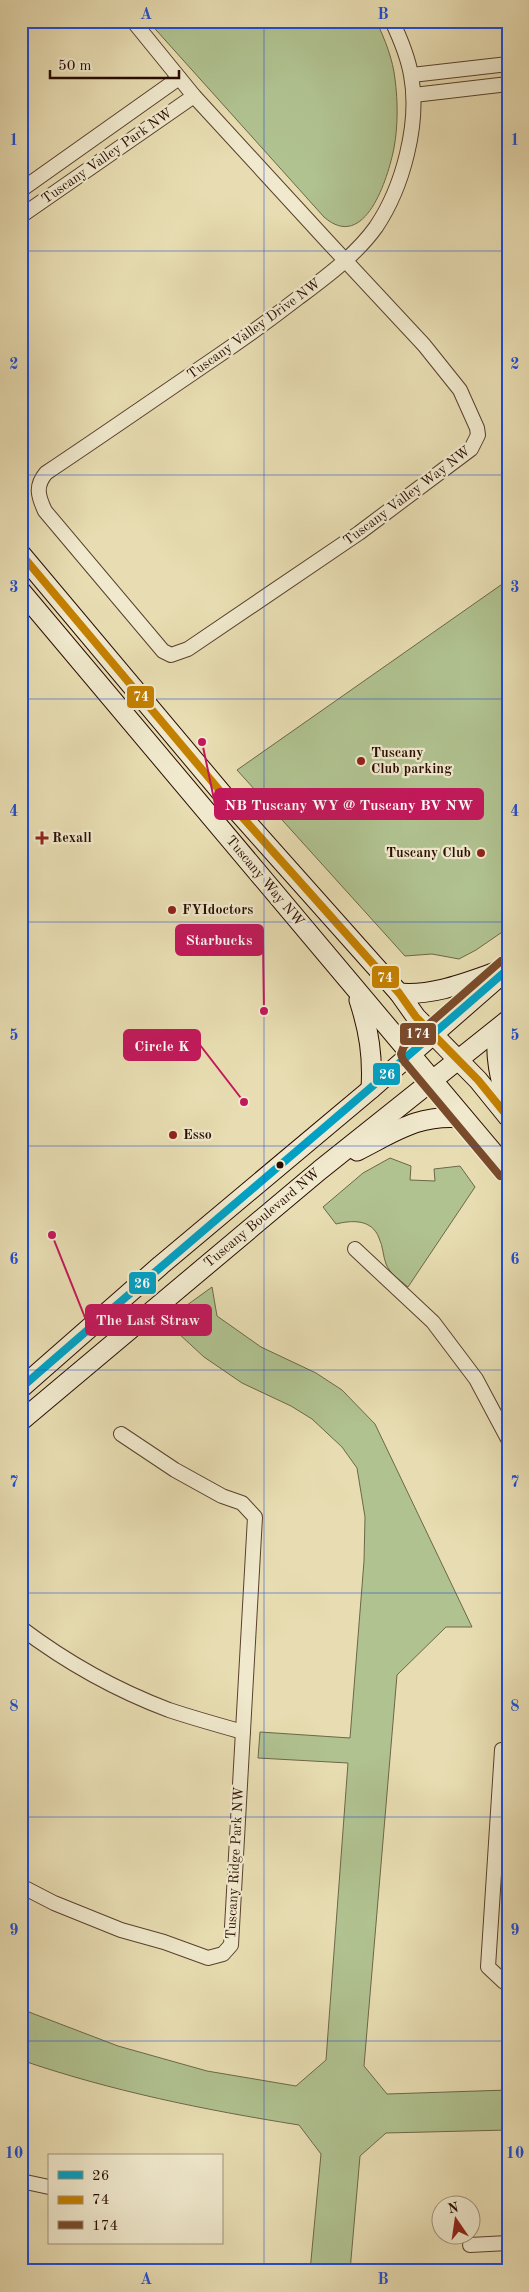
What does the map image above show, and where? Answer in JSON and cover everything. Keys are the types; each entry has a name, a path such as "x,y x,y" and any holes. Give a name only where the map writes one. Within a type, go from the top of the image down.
{"street":[{"name":"Tuscany Valley Way NW","path":"98,573 163,651 166,654 177,654 360,534 471,449 478,435 477,428 460,390 424,345 194,96 133,21"},
{"name":"Tuscany Valley Drive NW","path":"98,573 45,510 38,489 42,478 254,331 330,274 376,226 399,181 410,141 414,95 412,75 392,21"},
{"path":"412,75 508,64"},
{"name":"Tuscany Valley Park NW","path":"21,190 179,78"},
{"path":"414,95 508,84"},
{"name":"Tuscany Valley Park NW","path":"21,216 194,96"},
{"name":"Tuscany Way NW","path":"21,554 236,810 399,993 416,1017 458,1060 508,1117"},
{"name":"Tuscany Way NW","path":"21,591 411,1054 462,1118 508,1170"},
{"path":"399,993 417,995 433,992 508,968"},
{"name":"Tuscany Boulevard NW","path":"21,1388 161,1265 371,1089 508,968"},
{"path":"357,992 370,1032 371,1089"},
{"path":"503,1024 496,1054 500,1078 508,1105"},
{"name":"Tuscany Boulevard NW","path":"21,1421 320,1170 503,1024"},
{"path":"320,1170 414,1122 443,1116 462,1118"},
{"path":"355,1249 432,1322 476,1379 508,1439"},
{"name":"Tuscany Ridge Park NW","path":"21,1886 121,1930 164,1942 208,1958 223,1954 231,1945 255,1517 242,1503 222,1496 175,1470 121,1434"},
{"path":"21,1628 48,1649 86,1672 168,1709 243,1732"},
{"path":"508,1749 502,1750 488,1966 504,1982 508,1982"},
{"path":"21,2181 48,2187"},
{"path":"470,2245 508,2243"}],"green space":[{"path":"148,21 376,21 388,50 394,72 397,96 397,123 394,148 386,177 380,193 363,219 351,226 339,226 324,217"},
{"path":"508,580 508,928 459,959 432,954 405,956 237,770"},
{"path":"390,1158 411,1166 410,1180 435,1181 434,1169 460,1166 475,1187 408,1287 388,1268 380,1241 372,1227 361,1222 336,1224 323,1207 363,1173"},
{"path":"212,1287 217,1316 261,1347 316,1373 342,1390 375,1424 472,1627 446,1627 397,1675 364,2066 387,2094 508,2090 508,2130 386,2133 360,2156 350,2271 310,2271 321,2154 299,2125 158,2098 89,2081 21,2060 21,2009 118,2046 207,2071 296,2086 326,2060 348,1763 258,1758 260,1732 350,1738 364,1561 365,1517 357,1468 342,1447 312,1419 291,1406 242,1383 204,1357 165,1321"}],"transit line":[{"name":"74","path":"21,554 236,810 399,993 416,1017 478,1080 508,1117"},
{"name":"174","path":"500,1176 403,1060 401,1054 404,1046 501,961"},
{"name":"26","path":"21,1388 508,969"}],"place":[{"name":"NB Tuscany WY @ Tuscany BV NW","path":"202,742"},
{"name":"Tuscany Club parking","path":"361,761"},
{"name":"Rexall","path":"42,838"},
{"name":"Tuscany Club","path":"481,853"},
{"name":"FYIdoctors","path":"172,910"},
{"name":"Starbucks","path":"264,1011"},
{"name":"Circle K","path":"244,1102"},
{"name":"Esso","path":"173,1135"},
{"name":"The Last Straw","path":"52,1235"}]}
